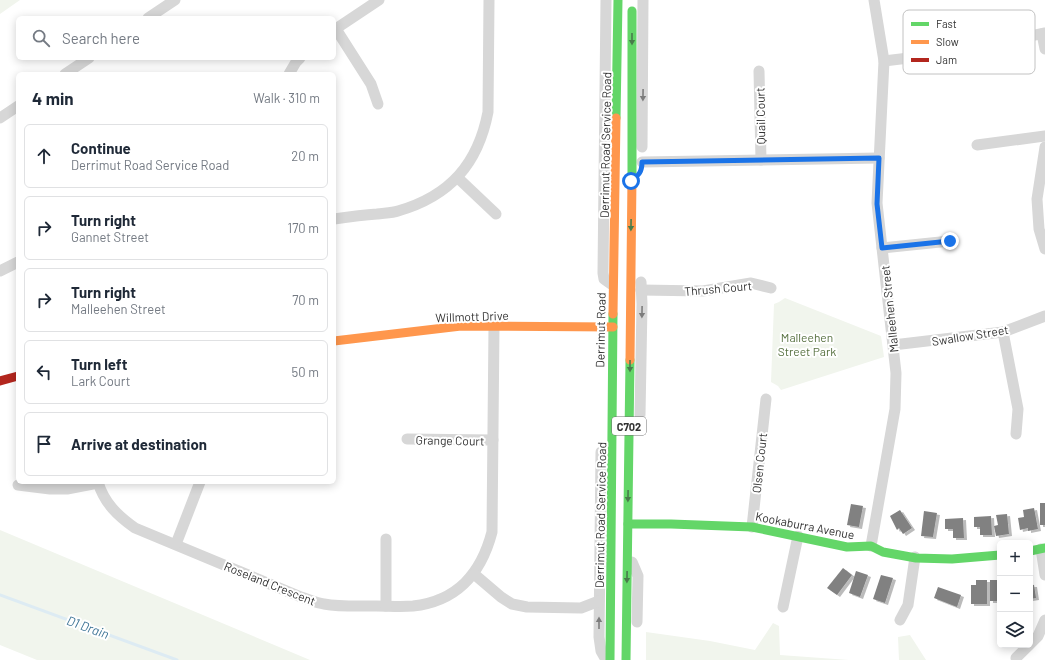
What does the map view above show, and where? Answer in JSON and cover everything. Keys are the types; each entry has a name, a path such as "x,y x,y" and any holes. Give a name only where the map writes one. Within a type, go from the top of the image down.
{"main road":[{"name":"Derrimut Road","path":"610,660 613,286 618,0"},
{"name":"C702","path":"628,550 632,0"},
{"path":"615,174 619,157 626,154 632,157"},
{"path":"613,286 622,283 631,272"},
{"name":"Willmott Drive","path":"336,341 461,326 630,327"},
{"path":"0,381 16,377"},
{"name":"Kookaburra Avenue","path":"611,524 671,524 752,527 847,547 860,548 871,546 877,550 890,554 915,557 961,559 997,556"},
{"path":"1033,551 1043,549"},
{"path":"626,646 626,660"}],"street":[{"path":"151,16 175,0"},
{"path":"336,29 379,0"},
{"path":"336,219 397,211 414,206 430,199 458,178 478,145 488,112 489,0"},
{"name":"Derrimut Road Service Road","path":"606,0 603,273 604,278 613,286"},
{"path":"629,479 638,467 642,308 642,217 631,186 642,168 643,0"},
{"name":"Malleehen Street","path":"871,546 895,409 896,373 877,204 884,61 874,0"},
{"path":"336,32 371,84 378,104"},
{"path":"1043,33 1045,49"},
{"path":"884,61 903,58"},
{"path":"68,72 86,60"},
{"path":"290,72 298,60"},
{"name":"Quail Court","path":"759,71 761,160"},
{"path":"0,118 16,109"},
{"path":"977,145 1045,136"},
{"path":"1045,151 1037,199 1039,229 1045,249"},
{"path":"642,162 879,158"},
{"path":"458,178 496,214"},
{"path":"882,248 950,241"},
{"path":"0,271 16,263"},
{"name":"Thrush Court","path":"641,290 696,292 751,283 771,288"},
{"name":"Swallow Street","path":"893,345 1003,332 1045,316"},
{"name":"Roseland Crescent","path":"99,484 102,494 109,505 120,517 135,528 301,597 323,604 341,606 412,606 429,603 446,596 462,586 474,574 482,561 492,532 494,326"},
{"path":"1003,332 1018,409 1016,434"},
{"name":"Derrimut Road Service Road","path":"606,660 600,644 599,601 602,382 603,378 612,373"},
{"name":"Olsen Court","path":"752,527 766,399"},
{"name":"Grange Court","path":"407,439 493,440"},
{"path":"18,485 50,489 68,489 89,484"},
{"path":"176,544 199,484"},
{"path":"783,607 798,536"},
{"path":"386,539 386,606"},
{"path":"1043,549 1045,575"},
{"path":"626,646 632,644 637,637 637,572 628,550"},
{"path":"900,620 908,605 915,557"},
{"path":"474,574 501,597 512,604 527,607 581,608 599,601"},
{"path":"1033,642 1038,636 1045,620"},
{"path":"1016,658 1027,648"}],"green space":[{"path":"0,0 20,0 0,14"},
{"name":"Malleehen Street Park","path":"785,298 881,336 884,357 781,390 778,386 771,382 774,304"},
{"path":"0,530 310,660 37,660 0,645"},
{"path":"773,623 779,626 780,655 849,660 646,660 646,632 710,641 755,650"},
{"path":"910,635 926,660 899,660 898,637"}],"building":[{"path":"1040,503 1045,503 1045,525 1040,525"},
{"path":"851,504 863,506 859,527 847,525"},
{"path":"1034,508 1038,529 1028,531 1028,528 1020,530 1018,518 1024,517 1023,510"},
{"path":"900,510 912,528 903,534 899,528 897,530 890,516"},
{"path":"924,511 937,513 933,537 921,536"},
{"path":"1007,514 1009,534 996,536 994,526 998,525 996,515"},
{"path":"991,516 992,535 980,535 980,527 974,527 974,517"},
{"path":"963,518 964,538 953,538 953,529 945,529 945,519"},
{"path":"843,568 852,575 837,595 827,588"},
{"path":"856,571 868,575 860,597 849,593"},
{"path":"881,575 893,578 885,603 873,599"},
{"path":"976,580 987,580 987,604 971,604 971,585 976,585"},
{"path":"990,580 997,580 997,601 990,601"},
{"path":"1033,585 1034,585 1036,598 1033,598"},
{"path":"938,587 961,595 957,607 934,598"}],"waterway":[{"name":"D1 Drain","path":"0,595 177,660"}],"traffic: fast":[{"path":"616,118 618,0"},
{"path":"632,11 632,177"},
{"path":"610,660 613,314"},
{"path":"626,660 630,360"},
{"path":"628,524 752,527 847,547 871,546 883,552 916,558 952,559 997,555"},
{"path":"1033,550 1045,548"}],"traffic: slow":[{"path":"613,314 616,118"},
{"path":"630,360 632,177"},
{"path":"336,341 461,326 613,327"}],"traffic: jam":[{"path":"0,381 16,377"}],"route":[{"path":"631,181 639,175 642,168 642,162 879,158 877,204 882,248 950,241"}]}
